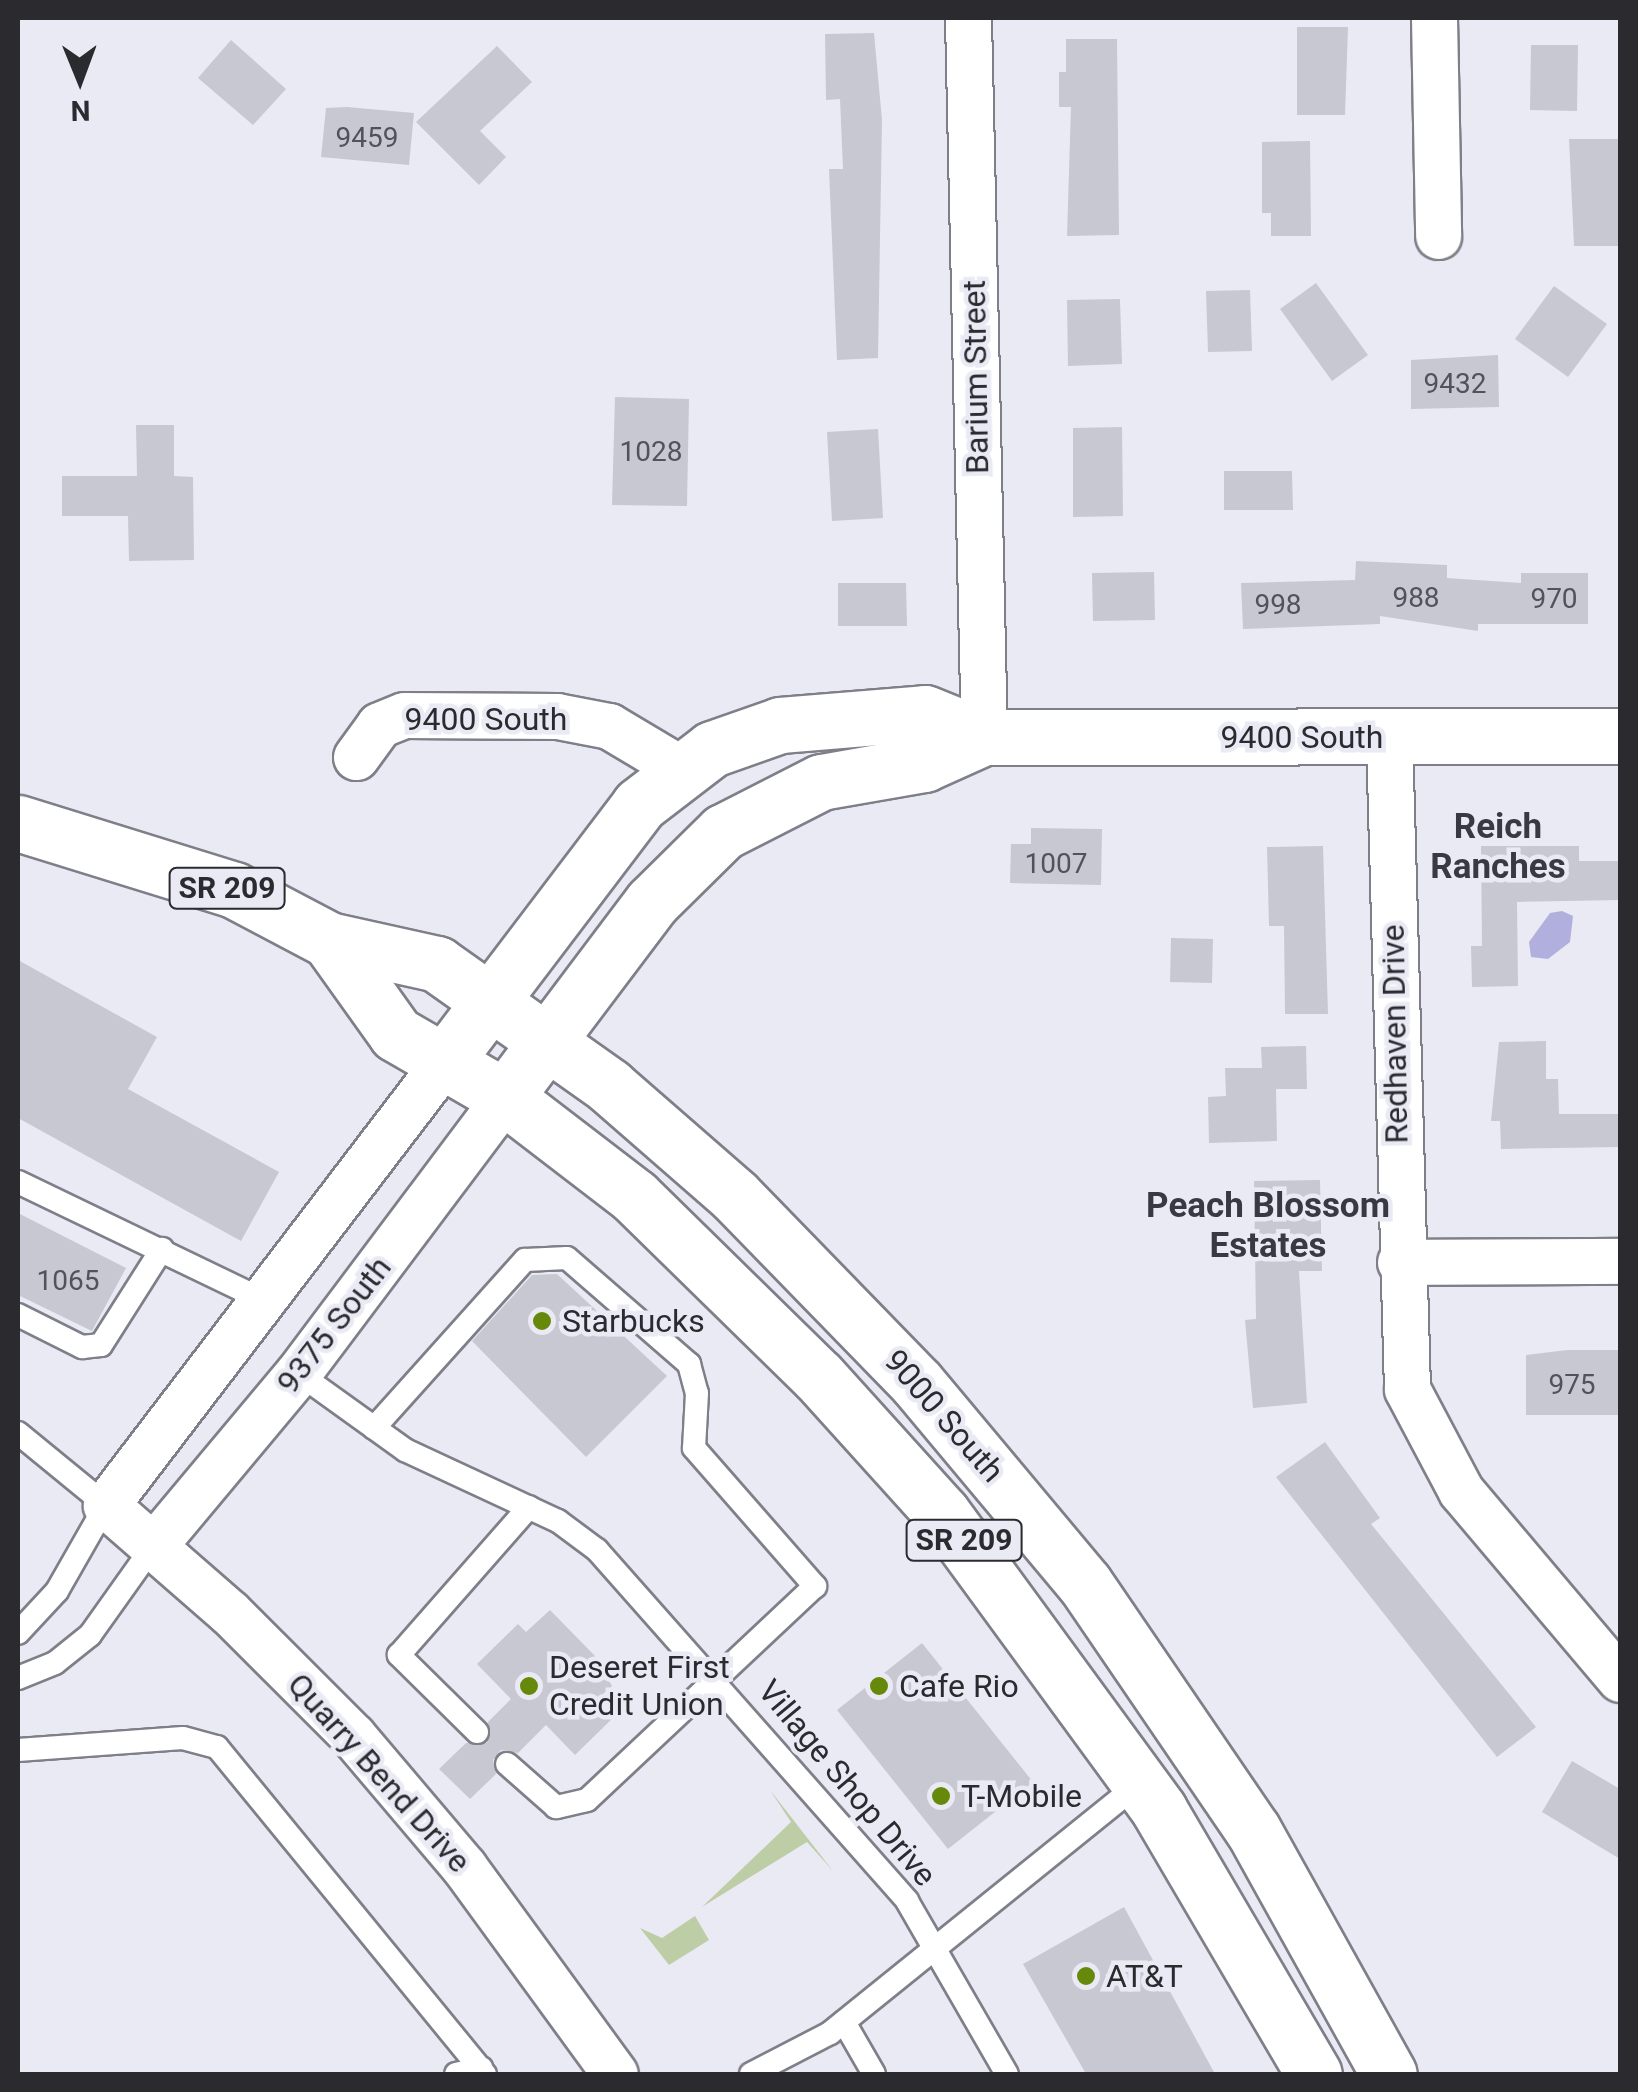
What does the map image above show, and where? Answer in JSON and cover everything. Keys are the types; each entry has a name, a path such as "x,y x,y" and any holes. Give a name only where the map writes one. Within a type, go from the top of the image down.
{"main road":[{"name":"9400 South","path":"445,1061 612,837 680,769 746,736 818,718 925,712 984,737 1620,736"},
{"name":"9400 South","path":"505,1097 652,902 723,832 821,782 924,764 984,737"},
{"name":"SR 209","path":"18,822 234,890 329,940 437,964 492,999"},
{"name":"SR 209","path":"329,940 396,1034 445,1061"},
{"name":"9000 South","path":"492,999 547,1038 735,1196 978,1453 1192,1734 1388,2074"},
{"name":"9000 South","path":"445,1061 505,1097 634,1196 856,1417 999,1585 1141,1783 1253,1959 1314,2074"}],"street":[{"name":"Barium Street","path":"968,18 984,737"},
{"path":"1434,18 1438,236"},
{"name":"9400 South","path":"356,758 369,734 404,715 557,716 609,726 680,769"},
{"name":"Redhaven Drive","path":"1389,737 1400,1262 1407,1389 1433,1445 1461,1491 1620,1679"},
{"path":"106,1505 265,1302 445,1061"},
{"name":"9375 South","path":"154,1546 298,1373 505,1097"},
{"path":"1400,1262 1620,1261"},
{"name":"Quarry Bend Drive","path":"106,1505 352,1736 464,1867 616,2074"}],"lane":[{"path":"18,1182 162,1248 265,1302"},
{"path":"18,1316 82,1347 102,1346 162,1248"},
{"path":"374,1428 524,1260 550,1254 567,1258 688,1364 697,1393 694,1448 815,1586 587,1800 556,1806 507,1764"},
{"name":"Village Shop Drive","path":"298,1373 374,1428 529,1506 597,1550 718,1679 907,1901 1007,2074"},
{"path":"18,1433 106,1505 57,1591 18,1633"},
{"path":"477,1732 399,1655 529,1506"},
{"path":"18,1678 55,1663 90,1635 154,1546"},
{"path":"18,1750 183,1738 217,1746 483,2071"},
{"path":"750,2074 844,2022 932,1945 1141,1783"},
{"path":"844,2022 874,2074"},
{"path":"456,2074 483,2071"}],"green space":[{"path":"770,1790 833,1871 807,1842 702,1907 791,1822"},
{"path":"695,1916 709,1940 669,1965 640,1928 662,1938"}],"water":[{"path":"1562,911 1573,916 1570,942 1548,959 1531,957 1529,942 1550,913"}],"building":[{"path":"1297,27 1348,27 1345,115 1297,115"},
{"path":"874,33 882,120 878,358 837,360 829,169 843,169 840,99 826,100 825,34"},
{"path":"1066,39 1117,39 1119,235 1067,236 1071,107 1059,107 1059,72 1066,72"},
{"path":"231,40 286,89 253,125 198,78"},
{"path":"1531,45 1578,45 1577,111 1530,110"},
{"path":"497,46 532,82 480,131 506,157 479,185 416,122"},
{"path":"326,108 414,113 409,165 321,157"},
{"path":"1569,139 1619,139 1620,246 1574,246"},
{"path":"1310,141 1311,236 1271,236 1271,213 1262,213 1262,142"},
{"path":"1316,283 1368,355 1332,381 1280,309"},
{"path":"1554,286 1607,324 1568,377 1515,339"},
{"path":"1250,290 1252,351 1208,352 1206,291"},
{"path":"1120,299 1122,364 1068,366 1067,300"},
{"path":"1498,355 1499,407 1411,409 1411,360"},
{"path":"615,397 689,399 687,506 612,505"},
{"path":"136,425 174,425 174,476 193,477 194,560 129,561 128,516 62,516 62,476 137,476"},
{"path":"1122,427 1123,516 1073,517 1073,428"},
{"path":"878,429 883,518 832,521 827,432"},
{"path":"1224,471 1292,471 1293,510 1224,510"},
{"path":"1356,561 1447,565 1447,578 1521,583 1521,573 1588,573 1588,624 1478,624 1478,631 1380,616 1380,624 1243,629 1241,583 1355,580"},
{"path":"1154,572 1155,620 1093,621 1092,573"},
{"path":"838,583 906,583 907,626 838,626"},
{"path":"1031,828 1102,829 1101,885 1010,883 1011,844 1031,844"},
{"path":"1323,846 1328,1014 1285,1014 1284,926 1269,926 1267,847"},
{"path":"1481,846 1579,846 1579,861 1620,861 1620,900 1517,902 1518,986 1472,987 1471,946 1482,946"},
{"path":"1171,938 1213,939 1212,983 1170,982"},
{"path":"18,960 157,1037 128,1089 279,1172 241,1241 18,1118"},
{"path":"1546,1041 1546,1079 1558,1079 1559,1114 1620,1114 1620,1147 1501,1149 1500,1121 1491,1121 1499,1042"},
{"path":"1306,1046 1307,1089 1276,1089 1277,1141 1209,1143 1208,1097 1226,1096 1225,1068 1262,1068 1261,1047"},
{"path":"1320,1180 1322,1271 1299,1271 1307,1403 1253,1408 1245,1320 1256,1319 1254,1181"},
{"path":"18,1213 126,1268 92,1331 18,1295"},
{"path":"557,1274 667,1376 586,1457 472,1341 532,1275"},
{"path":"1618,1350 1618,1415 1526,1415 1526,1355"},
{"path":"1325,1442 1380,1518 1371,1524 1536,1727 1497,1757 1276,1477"},
{"path":"550,1610 595,1656 612,1686 602,1695 619,1712 575,1755 546,1725 518,1753 501,1750 493,1760 496,1774 470,1799 439,1769 466,1743 487,1743 488,1722 511,1699 477,1664 518,1624 526,1632"},
{"path":"922,1643 1033,1782 948,1849 837,1710"},
{"path":"1572,1761 1620,1789 1620,1859 1542,1812"},
{"path":"1124,1907 1215,2074 1086,2074 1023,1964"}],"place":[{"name":"Starbucks","path":"542,1321"},
{"name":"Deseret First Credit Union","path":"529,1686"},
{"name":"Cafe Rio","path":"879,1686"},
{"name":"T-Mobile","path":"941,1796"},
{"name":"AT&T","path":"1086,1976"}],"district":[{"name":"Reich Ranches","path":"1498,847"},
{"name":"Peach Blossom Estates","path":"1268,1226"}]}
